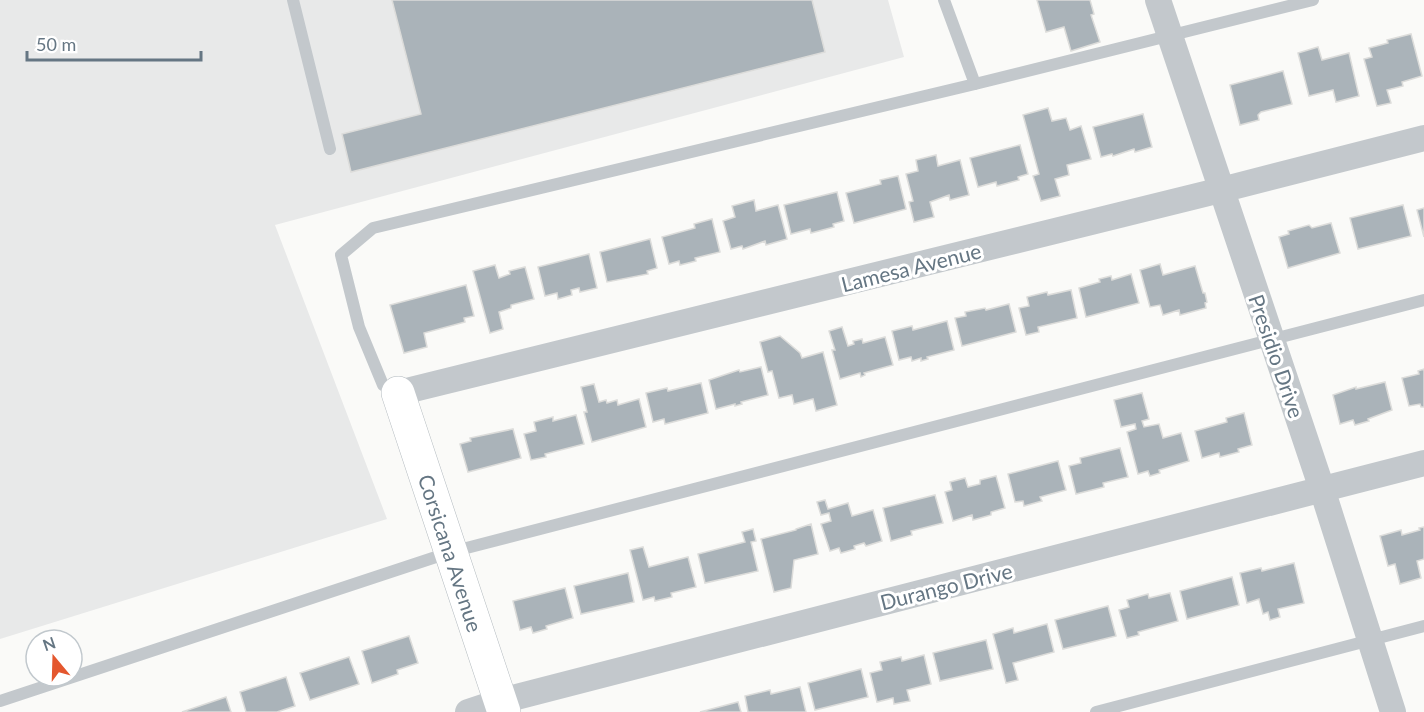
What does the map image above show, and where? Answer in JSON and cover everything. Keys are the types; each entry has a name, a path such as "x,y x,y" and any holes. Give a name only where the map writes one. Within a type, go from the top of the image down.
{"street":[{"name":"Presidio Drive","path":"1158,0 1322,489 1393,712"},
{"name":"Lamesa Avenue","path":"398,393 1424,138"},
{"name":"Corsicana Avenue","path":"398,393 502,707"},
{"name":"Durango Drive","path":"468,712 502,707 1424,463"}],"lane":[{"path":"293,0 330,149"},
{"path":"944,0 975,84"},
{"path":"398,393 383,385 359,327 341,255 373,228 975,84 1313,0"},
{"path":"0,701 451,552 1424,300"},
{"path":"1096,712 1424,626"}],"shaded area":[{"path":"0,0 888,0 904,57 275,225 387,519 35,628 24,628 24,632 0,639"}],"building":[{"path":"392,0 812,0 825,52 351,172 342,134 421,114"},
{"path":"1037,0 1090,0 1094,14 1091,15 1100,42 1071,51 1064,27 1046,32"},
{"path":"1411,34 1422,76 1402,82 1403,86 1387,90 1391,103 1377,106 1364,59 1372,57 1369,48 1388,43 1387,40"},
{"path":"1318,47 1322,60 1349,53 1359,96 1336,102 1333,90 1309,96 1298,53"},
{"path":"1283,71 1292,104 1261,112 1258,115 1259,120 1240,125 1230,85"},
{"path":"1048,108 1052,121 1066,118 1070,130 1081,126 1091,159 1067,165 1069,175 1055,179 1060,196 1041,201 1033,176 1039,174 1023,115"},
{"path":"1143,114 1152,147 1101,157 1093,127"},
{"path":"1020,145 1028,174 1018,177 1019,180 997,186 996,182 978,187 970,158"},
{"path":"936,155 938,166 960,160 969,195 950,200 949,195 930,202 934,217 914,222 909,202 913,201 906,174 918,171 916,160"},
{"path":"898,176 906,209 854,223 846,193 881,184 880,180"},
{"path":"837,192 844,221 833,224 834,227 811,233 810,229 791,234 784,205"},
{"path":"754,200 756,211 778,205 787,239 766,245 765,241 743,249 742,246 731,249 723,221 735,217 732,206"},
{"path":"1403,205 1411,236 1358,249 1350,218"},
{"path":"1424,208 1424,237 1417,210"},
{"path":"712,219 720,252 695,258 696,261 680,265 679,261 669,264 662,237 695,228 694,224"},
{"path":"1331,223 1340,253 1288,268 1279,237 1289,234 1288,231 1309,225 1312,228"},
{"path":"650,239 657,268 647,271 648,274 607,282 600,252"},
{"path":"589,254 597,288 580,292 579,288 571,290 572,295 558,299 557,293 545,296 538,267"},
{"path":"1160,264 1163,275 1195,266 1203,293 1205,293 1206,308 1180,315 1179,310 1163,315 1160,305 1150,307 1140,270"},
{"path":"495,265 499,278 510,274 509,271 525,267 534,299 511,305 511,308 499,312 503,329 490,333 473,271"},
{"path":"1131,274 1139,303 1086,317 1079,288 1100,282 1099,279 1111,276 1112,280"},
{"path":"466,285 474,316 464,318 465,322 424,333 427,347 404,353 390,305"},
{"path":"1071,290 1077,318 1038,327 1039,332 1026,335 1019,308 1029,306 1027,297"},
{"path":"1009,304 1016,332 962,346 955,318 966,316 965,312"},
{"path":"947,321 954,350 927,357 928,359 921,361 921,358 912,361 911,357 899,360 892,331 912,326 913,330"},
{"path":"842,327 848,346 854,344 853,341 862,339 863,343 885,337 893,365 864,373 865,375 861,377 860,373 840,379 829,331"},
{"path":"780,336 800,353 802,358 823,352 837,405 816,411 813,399 794,404 792,395 779,398 772,371 768,372 760,342"},
{"path":"761,367 768,395 741,402 742,404 735,406 735,404 716,409 709,380 739,370 740,372"},
{"path":"1424,369 1424,407 1420,404 1409,406 1402,378 1419,374 1418,371"},
{"path":"1385,382 1392,410 1355,425 1353,420 1340,424 1333,395 1356,387 1356,389"},
{"path":"701,383 708,413 665,424 664,419 653,422 646,393 667,388 668,391"},
{"path":"594,384 599,402 606,400 607,403 617,400 618,405 639,399 646,427 592,442 584,412 587,412 581,387"},
{"path":"1142,393 1149,419 1142,421 1144,427 1159,424 1163,438 1181,433 1189,461 1159,470 1160,473 1150,476 1148,471 1138,474 1127,432 1136,429 1135,424 1121,427 1114,400"},
{"path":"1244,413 1252,445 1238,449 1239,452 1220,457 1219,453 1202,458 1195,431 1227,422 1226,418"},
{"path":"576,415 584,444 531,460 524,434 536,431 534,422 553,417 553,421"},
{"path":"513,429 521,458 468,472 460,444 471,441 470,438"},
{"path":"1120,448 1128,477 1103,483 1104,487 1076,494 1069,466 1081,463 1080,458"},
{"path":"1058,461 1066,490 1040,497 1042,501 1024,506 1023,501 1015,502 1008,474"},
{"path":"996,476 1005,508 973,520 972,515 953,521 945,492 952,490 950,482 965,478 968,487 980,484 980,480"},
{"path":"935,495 943,523 911,531 912,535 891,541 883,508"},
{"path":"825,500 828,509 848,503 852,516 873,510 882,541 866,546 864,543 854,546 855,549 841,553 839,548 830,551 821,524 831,521 829,513 821,515 817,502"},
{"path":"811,524 818,554 794,560 791,588 774,592 761,539"},
{"path":"1424,527 1424,559 1417,561 1421,578 1400,584 1395,564 1388,566 1380,536 1401,530 1402,535"},
{"path":"753,529 756,541 751,542 758,571 705,583 698,554 745,542 742,532"},
{"path":"643,547 649,567 688,557 696,587 671,593 672,597 655,601 654,597 643,600 630,550"},
{"path":"1294,563 1304,603 1278,609 1280,617 1270,620 1268,612 1263,614 1259,599 1247,603 1240,573 1261,568 1262,571"},
{"path":"628,573 634,602 581,614 574,586"},
{"path":"1232,577 1239,605 1187,619 1180,591"},
{"path":"565,588 573,618 546,626 547,629 533,633 531,627 520,630 513,601"},
{"path":"1170,593 1178,621 1138,632 1139,635 1127,638 1119,610 1129,607 1127,600 1148,594 1149,598"},
{"path":"1108,606 1116,636 1063,649 1055,620"},
{"path":"1047,624 1054,652 1013,663 1018,680 1006,683 993,634 1013,628 1014,633"},
{"path":"409,636 418,663 397,670 398,674 372,683 362,651"},
{"path":"986,640 993,669 940,681 933,653"},
{"path":"924,655 931,684 907,690 910,701 894,704 893,698 877,702 870,673 882,670 880,662 901,657 902,661"},
{"path":"349,657 359,684 310,700 300,673"},
{"path":"861,669 868,697 815,710 808,683"},
{"path":"286,677 295,706 277,712 246,712 240,692"},
{"path":"800,687 806,712 748,712 745,696 770,690 771,694"},
{"path":"226,697 231,712 182,712"},
{"path":"738,702 741,712 700,712"}]}
